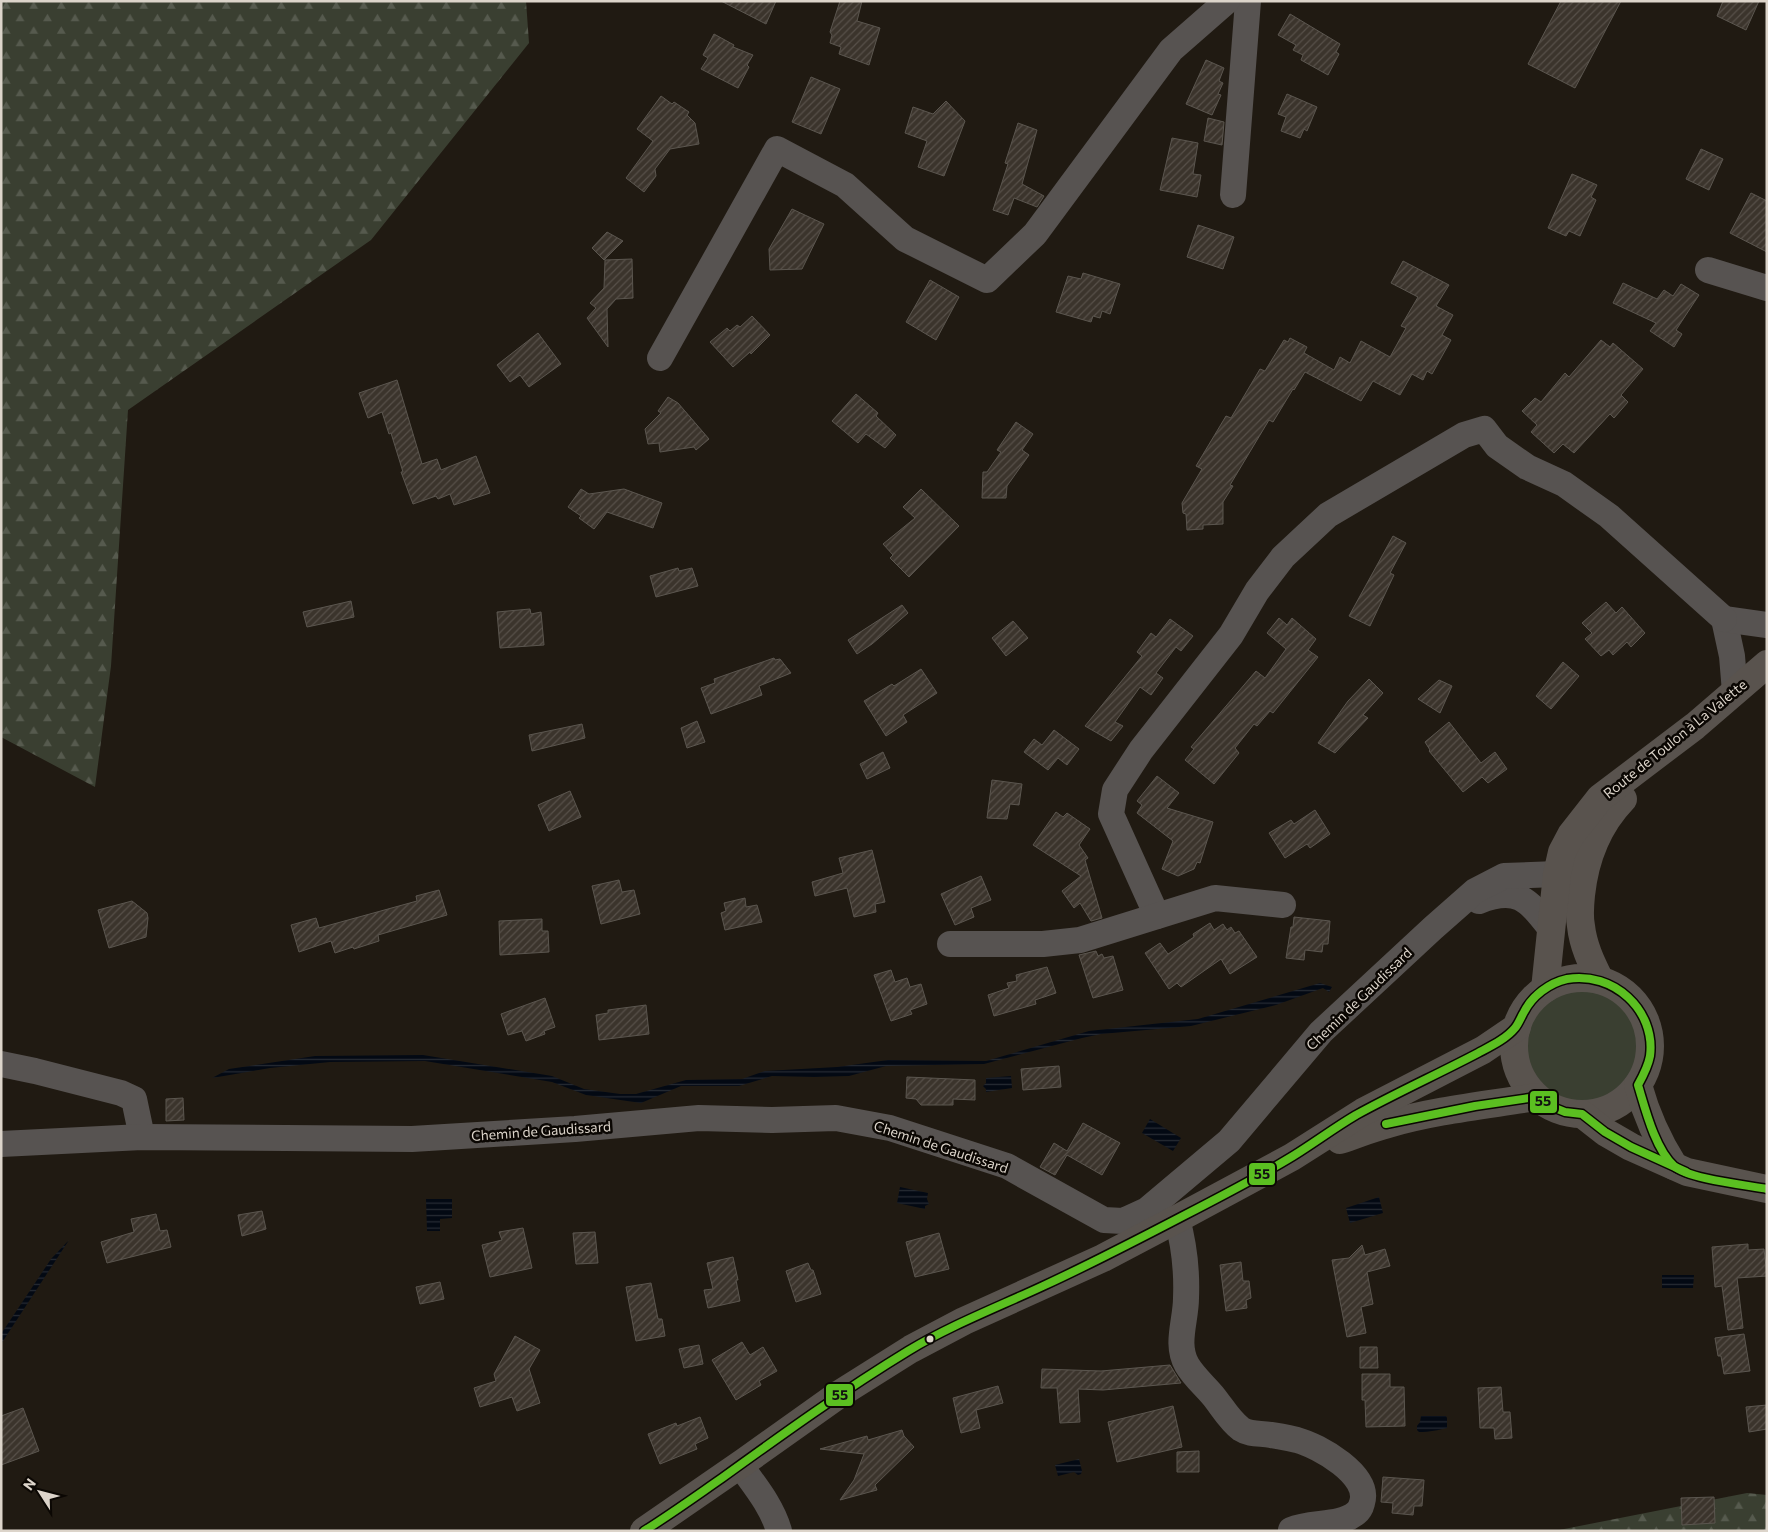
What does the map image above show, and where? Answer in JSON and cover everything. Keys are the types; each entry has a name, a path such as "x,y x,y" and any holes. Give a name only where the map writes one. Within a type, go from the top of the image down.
{"main road":[{"name":"Route de Toulon à La Valette","path":"1545,989 1557,874 1562,852 1571,835 1600,798 1695,726 1767,664"},
{"name":"Route de Toulon à La Valette","path":"1600,980 1585,948 1580,926 1580,911 1583,879 1589,854 1600,828 1615,807 1631,790 1767,683"},
{"path":"1571,978 1600,980 1617,987 1632,998 1643,1014 1649,1031 1650,1050 1647,1068 1638,1085 1614,1107 1582,1114 1565,1112 1550,1106 1536,1096 1524,1082 1516,1065 1514,1046 1517,1027 1523,1012 1532,999 1545,989 1571,978"},
{"path":"644,1531 841,1393 911,1349 964,1321 1102,1258 1177,1219 1292,1157 1348,1120 1482,1050 1517,1027"},
{"path":"1638,1085 1644,1105 1662,1148 1674,1166"},
{"path":"1292,1157 1373,1128 1406,1119 1536,1096"},
{"path":"1582,1114 1605,1132 1631,1147 1687,1172 1767,1189"}],"street":[{"path":"660,358 777,149 845,185 905,240 987,280 1036,234 1171,50 1227,1"},
{"path":"1233,195 1248,1"},
{"path":"1708,270 1767,288"},
{"path":"1157,916 1111,814 1115,790 1120,782 1141,750 1231,635 1257,591 1283,557 1328,515 1464,435 1484,429 1497,446 1527,467 1564,484 1609,516 1724,619 1767,625"},
{"path":"1724,619 1732,656 1735,692"},
{"path":"1557,874 1565,881 1580,911"},
{"name":"Chemin de Gaudissard","path":"1,1144 142,1137 412,1139 575,1129 700,1118 772,1120 836,1118 890,1128 1006,1166 1104,1220 1123,1221 1147,1210 1229,1141 1321,1032 1476,891 1504,876 1557,874"},
{"path":"1453,911 1492,896 1512,894 1526,901 1551,929"},
{"path":"950,944 1042,944 1080,940 1215,898 1283,905"},
{"path":"1,1064 54,1076 134,1098 142,1137"},
{"path":"1177,1219 1181,1240 1186,1298 1181,1347 1189,1367 1240,1428 1256,1434 1274,1435 1300,1441 1339,1462 1354,1474 1363,1487 1362,1505 1360,1509 1350,1516 1339,1521 1304,1526 1291,1530"},
{"path":"740,1465 766,1501 780,1531"}],"green space":[{"path":"1,1 526,1 529,43 371,240 128,410 111,666 95,787 1,737"},
{"path":"1582,991 1593,992 1603,996 1621,1008 1633,1026 1637,1036 1637,1058 1633,1068 1621,1086 1603,1098 1593,1102 1582,1103 1571,1102 1561,1098 1543,1086 1531,1068 1527,1058 1526,1047 1527,1036 1531,1026 1543,1008 1561,996 1571,992"},
{"path":"1747,1493 1767,1495 1767,1531 1554,1531"}],"shaded area":[{"path":"1320,983 1332,987 1329,992 1323,988 1276,1005 1191,1026 1101,1034 984,1064 886,1066 849,1076 772,1076 739,1086 681,1086 641,1103 586,1095 552,1082 425,1061 330,1062 270,1068 212,1078 229,1069 315,1056 423,1055 552,1076 584,1089 620,1094 636,1094 686,1080 742,1079 765,1071 837,1067 888,1060 986,1061 1089,1031 1198,1019"},
{"path":"1011,1076 1012,1088 986,1092 983,1086 986,1083 986,1078"},
{"path":"1150,1119 1181,1138 1173,1151 1142,1133"},
{"path":"900,1187 928,1193 927,1199 929,1204 925,1206 925,1209 897,1203"},
{"path":"1379,1197 1383,1213 1350,1223 1346,1208"},
{"path":"426,1199 452,1199 452,1218 440,1219 440,1231 427,1231"},
{"path":"69,1240 1,1344 1,1334 51,1259"},
{"path":"1662,1275 1694,1275 1693,1288 1662,1288"},
{"path":"1421,1416 1446,1416 1447,1428 1419,1432 1417,1426"},
{"path":"1079,1459 1081,1474 1078,1475 1074,1472 1058,1476 1055,1465"}],"building":[{"path":"721,1 776,1 766,24"},
{"path":"840,1 862,1 857,21 880,28 869,65 839,54 841,47 830,43 832,35 830,32"},
{"path":"1561,1 1621,1 1575,88 1528,64"},
{"path":"1723,1 1759,1 1746,30 1717,16"},
{"path":"1290,14 1340,44 1336,52 1339,54 1328,75 1301,60 1303,55 1293,50 1296,45 1278,35"},
{"path":"714,34 734,45 733,47 753,55 738,88 701,69 708,58 703,55"},
{"path":"1206,60 1224,68 1219,81 1223,83 1218,94 1221,95 1212,115 1186,104"},
{"path":"811,77 840,89 821,134 792,122"},
{"path":"1287,94 1317,107 1307,131 1304,129 1300,138 1281,131 1286,117 1278,114"},
{"path":"661,96 689,112 687,115 695,123 699,144 670,149 655,169 656,176 644,192 626,178 653,141 637,129"},
{"path":"946,101 965,121 944,176 918,167 927,141 905,133 913,107 933,114"},
{"path":"1208,118 1224,122 1222,145 1204,141"},
{"path":"1018,123 1037,130 1022,184 1044,196 1037,207 1014,198 1008,215 993,210 1008,164 1005,163"},
{"path":"1172,138 1198,143 1193,174 1201,175 1197,197 1160,190"},
{"path":"1701,149 1723,159 1709,190 1686,179"},
{"path":"1572,174 1597,185 1591,197 1596,200 1580,236 1569,231 1566,236 1548,228"},
{"path":"1751,193 1767,201 1767,252 1730,233"},
{"path":"792,209 824,224 802,269 770,270 769,249"},
{"path":"1198,225 1234,237 1223,269 1187,257"},
{"path":"607,232 623,241 604,260 592,248"},
{"path":"632,259 633,298 616,299 607,309 608,347 587,318 596,308 590,303 604,288 605,260"},
{"path":"1403,261 1449,285 1436,306 1453,315 1442,335 1451,340 1432,374 1427,371 1423,380 1412,374 1400,395 1373,381 1361,401 1305,372 1273,422 1269,420 1230,485 1233,486 1223,502 1223,524 1203,525 1203,529 1187,530 1186,514 1183,513 1182,503 1202,469 1196,466 1226,416 1231,418 1260,369 1265,371 1284,340 1288,342 1290,338 1307,347 1304,353 1334,370 1340,357 1350,363 1361,341 1390,357 1406,328 1401,326 1418,297 1391,283"},
{"path":"1083,273 1120,284 1110,314 1102,311 1100,318 1093,316 1091,322 1056,312 1068,276 1081,279"},
{"path":"930,280 959,297 936,340 906,322"},
{"path":"1623,283 1657,299 1664,290 1673,296 1681,284 1699,295 1676,330 1682,334 1674,347 1650,331 1656,323 1613,303"},
{"path":"752,316 770,335 751,354 750,352 733,367 710,342 727,328 730,331 737,325 740,327"},
{"path":"538,333 561,364 529,387 520,375 510,382 497,365"},
{"path":"1601,340 1610,347 1613,343 1643,369 1621,395 1628,402 1614,418 1610,414 1574,453 1563,444 1554,453 1531,432 1537,425 1522,411 1535,398 1541,402 1565,373 1569,377"},
{"path":"397,380 422,464 437,459 441,470 476,456 490,493 454,505 450,494 438,499 436,496 413,504 401,472 403,472 391,433 389,434 382,412 368,418 359,393"},
{"path":"856,394 878,413 876,416 896,435 885,448 866,434 858,443 832,421"},
{"path":"668,397 678,403 709,439 696,450 694,447 660,452 659,443 648,444 645,429 661,413 658,411"},
{"path":"1016,422 1033,434 1022,450 1029,455 1007,486 1006,498 982,498 983,472 987,472 1001,452 997,450"},
{"path":"581,489 589,494 624,489 662,503 653,528 607,512 594,529 579,518 581,516 568,507"},
{"path":"921,489 959,526 909,577 890,558 893,555 883,544 915,518 903,507"},
{"path":"1393,536 1406,543 1390,573 1394,575 1370,626 1349,616"},
{"path":"678,568 679,571 692,568 698,586 656,597 650,576"},
{"path":"351,601 354,617 307,627 303,612"},
{"path":"1606,602 1616,613 1622,607 1645,633 1631,647 1627,642 1613,655 1609,650 1601,656 1585,639 1592,633 1582,623"},
{"path":"902,605 908,613 872,644 857,654 848,640"},
{"path":"530,609 531,614 541,612 544,645 500,648 497,612"},
{"path":"1279,618 1287,625 1292,618 1316,639 1308,650 1318,657 1273,713 1270,711 1257,726 1254,724 1235,748 1239,753 1214,784 1185,760 1194,749 1191,747 1256,671 1265,678 1286,649 1267,633"},
{"path":"1170,619 1193,636 1181,651 1176,647 1156,673 1163,678 1151,695 1140,687 1115,722 1123,726 1111,741 1085,726 1142,656 1137,652 1151,633 1156,637"},
{"path":"1013,621 1028,638 1006,656 992,638"},
{"path":"774,658 775,660 780,659 791,673 759,686 762,695 711,714 701,688 715,683 714,679"},
{"path":"1563,662 1579,676 1551,709 1536,696"},
{"path":"921,669 937,693 903,715 907,722 886,736 864,701 892,684 894,686"},
{"path":"1369,679 1383,693 1363,715 1368,718 1335,753 1318,743 1348,701"},
{"path":"1439,680 1452,686 1440,713 1418,699"},
{"path":"697,721 705,742 687,748 681,728"},
{"path":"1449,722 1481,763 1495,752 1507,769 1488,783 1482,777 1463,792 1429,751 1425,742"},
{"path":"582,724 585,738 532,751 529,735"},
{"path":"1054,730 1079,749 1067,765 1058,758 1048,770 1024,752 1034,739 1042,745"},
{"path":"883,752 890,768 867,779 860,764"},
{"path":"1157,776 1179,793 1167,808 1213,822 1200,863 1197,862 1194,869 1178,876 1162,869 1173,841 1137,813 1142,805 1137,801"},
{"path":"992,780 1022,784 1019,805 1010,804 1007,819 987,818"},
{"path":"570,791 581,817 549,831 538,805"},
{"path":"1315,810 1330,834 1310,848 1307,844 1285,858 1269,833 1291,820 1294,824"},
{"path":"1056,812 1063,817 1067,813 1090,829 1079,845 1088,858 1085,860 1102,918 1091,921 1080,903 1074,908 1062,891 1081,876 1033,845"},
{"path":"872,850 885,902 875,904 876,912 854,917 847,888 815,896 812,882 843,873 839,858"},
{"path":"981,876 991,900 971,908 974,917 955,925 941,894"},
{"path":"619,880 622,892 634,890 640,914 601,924 592,886"},
{"path":"439,890 447,915 378,935 379,941 354,949 353,947 335,953 331,941 299,952 291,925 316,918 319,928 417,901 416,896"},
{"path":"745,898 746,907 757,905 762,922 725,930 721,913 726,911 724,903"},
{"path":"132,901 147,913 146,937 109,948 98,910"},
{"path":"1294,917 1330,921 1328,944 1323,944 1322,952 1305,950 1304,960 1286,958"},
{"path":"542,919 542,931 548,931 549,952 500,955 499,921"},
{"path":"1210,923 1214,930 1223,924 1227,930 1231,927 1235,933 1239,931 1257,957 1230,974 1221,959 1181,987 1177,983 1169,989 1145,953 1160,943 1168,954 1194,937 1193,934"},
{"path":"1096,951 1098,956 1102,954 1104,958 1113,956 1123,990 1093,998 1079,955"},
{"path":"1047,967 1056,993 1035,1000 1036,1004 994,1016 988,995 1009,988 1007,983 1017,981 1016,975"},
{"path":"891,970 895,982 907,978 910,987 921,984 927,1004 910,1010 912,1014 891,1021 874,975"},
{"path":"545,998 555,1027 544,1031 545,1034 526,1041 522,1031 508,1035 501,1014"},
{"path":"646,1005 649,1034 599,1040 596,1015 608,1013 608,1010"},
{"path":"1059,1066 1061,1087 1023,1090 1021,1069"},
{"path":"907,1077 975,1080 975,1100 953,1099 953,1105 921,1105 916,1099 906,1098"},
{"path":"183,1098 184,1120 166,1121 166,1099"},
{"path":"1083,1123 1120,1143 1102,1175 1067,1155 1055,1175 1040,1167 1054,1143 1067,1151"},
{"path":"262,1211 266,1229 242,1236 238,1215"},
{"path":"156,1214 160,1231 167,1230 171,1247 107,1263 101,1242 134,1232 131,1219"},
{"path":"523,1228 532,1268 490,1277 482,1245 502,1240 499,1232"},
{"path":"595,1232 598,1263 576,1264 573,1233"},
{"path":"939,1233 949,1269 915,1277 906,1242"},
{"path":"1748,1244 1748,1250 1764,1249 1767,1276 1737,1278 1743,1328 1728,1330 1722,1286 1715,1287 1712,1247"},
{"path":"1362,1245 1365,1255 1385,1249 1390,1266 1367,1272 1373,1304 1361,1307 1366,1333 1347,1337 1332,1260 1349,1258"},
{"path":"733,1257 740,1301 708,1308 704,1290 713,1289 707,1263"},
{"path":"1241,1262 1243,1281 1249,1281 1251,1298 1246,1300 1247,1308 1226,1311 1220,1265"},
{"path":"808,1263 811,1270 813,1270 821,1294 796,1302 786,1271"},
{"path":"440,1282 444,1299 420,1304 416,1287"},
{"path":"651,1283 658,1319 662,1319 665,1336 636,1341 626,1287"},
{"path":"1744,1334 1750,1371 1724,1374 1715,1338"},
{"path":"515,1336 540,1350 529,1369 540,1403 517,1411 512,1397 480,1407 474,1388 496,1381 494,1374"},
{"path":"742,1342 750,1355 763,1347 777,1371 759,1381 761,1385 736,1400 712,1360"},
{"path":"699,1345 703,1364 684,1368 679,1349"},
{"path":"1360,1347 1377,1347 1378,1368 1360,1368"},
{"path":"1170,1365 1181,1383 1103,1390 1078,1389 1080,1422 1060,1423 1057,1388 1041,1388 1042,1369 1101,1371"},
{"path":"1362,1374 1390,1374 1390,1387 1404,1387 1405,1426 1366,1427 1365,1400 1362,1400"},
{"path":"998,1386 1003,1403 976,1410 980,1428 961,1433 953,1398"},
{"path":"1501,1387 1503,1412 1510,1412 1512,1438 1495,1439 1494,1428 1480,1428 1478,1388"},
{"path":"1767,1405 1767,1429 1749,1432 1746,1407"},
{"path":"1173,1406 1182,1447 1117,1462 1108,1422"},
{"path":"23,1408 39,1451 1,1465 1,1416"},
{"path":"700,1417 708,1438 695,1444 697,1449 660,1464 648,1434 676,1423 677,1426"},
{"path":"902,1430 904,1436 914,1447 875,1485 877,1490 840,1500 854,1480 864,1454 820,1449 867,1436 868,1440"},
{"path":"1199,1451 1199,1472 1177,1472 1177,1452"},
{"path":"1383,1477 1424,1480 1422,1506 1414,1506 1413,1515 1392,1513 1393,1503 1381,1502"},
{"path":"1714,1497 1715,1523 1682,1525 1681,1498"}],"transit line":[{"name":"55","path":"644,1531 837,1397 908,1351 958,1325 1079,1269 1211,1202 1301,1151 1356,1115 1498,1042 1515,1028 1527,1006 1536,996 1560,981 1584,978 1600,981 1628,997 1639,1009 1646,1023 1650,1039 1650,1056 1647,1068 1638,1085 1656,1139 1667,1159 1681,1171 1691,1175 1767,1189"},
{"name":"55","path":"1386,1124 1475,1106 1536,1097 1550,1106 1565,1112 1582,1114 1605,1132 1631,1147 1686,1172"}]}
